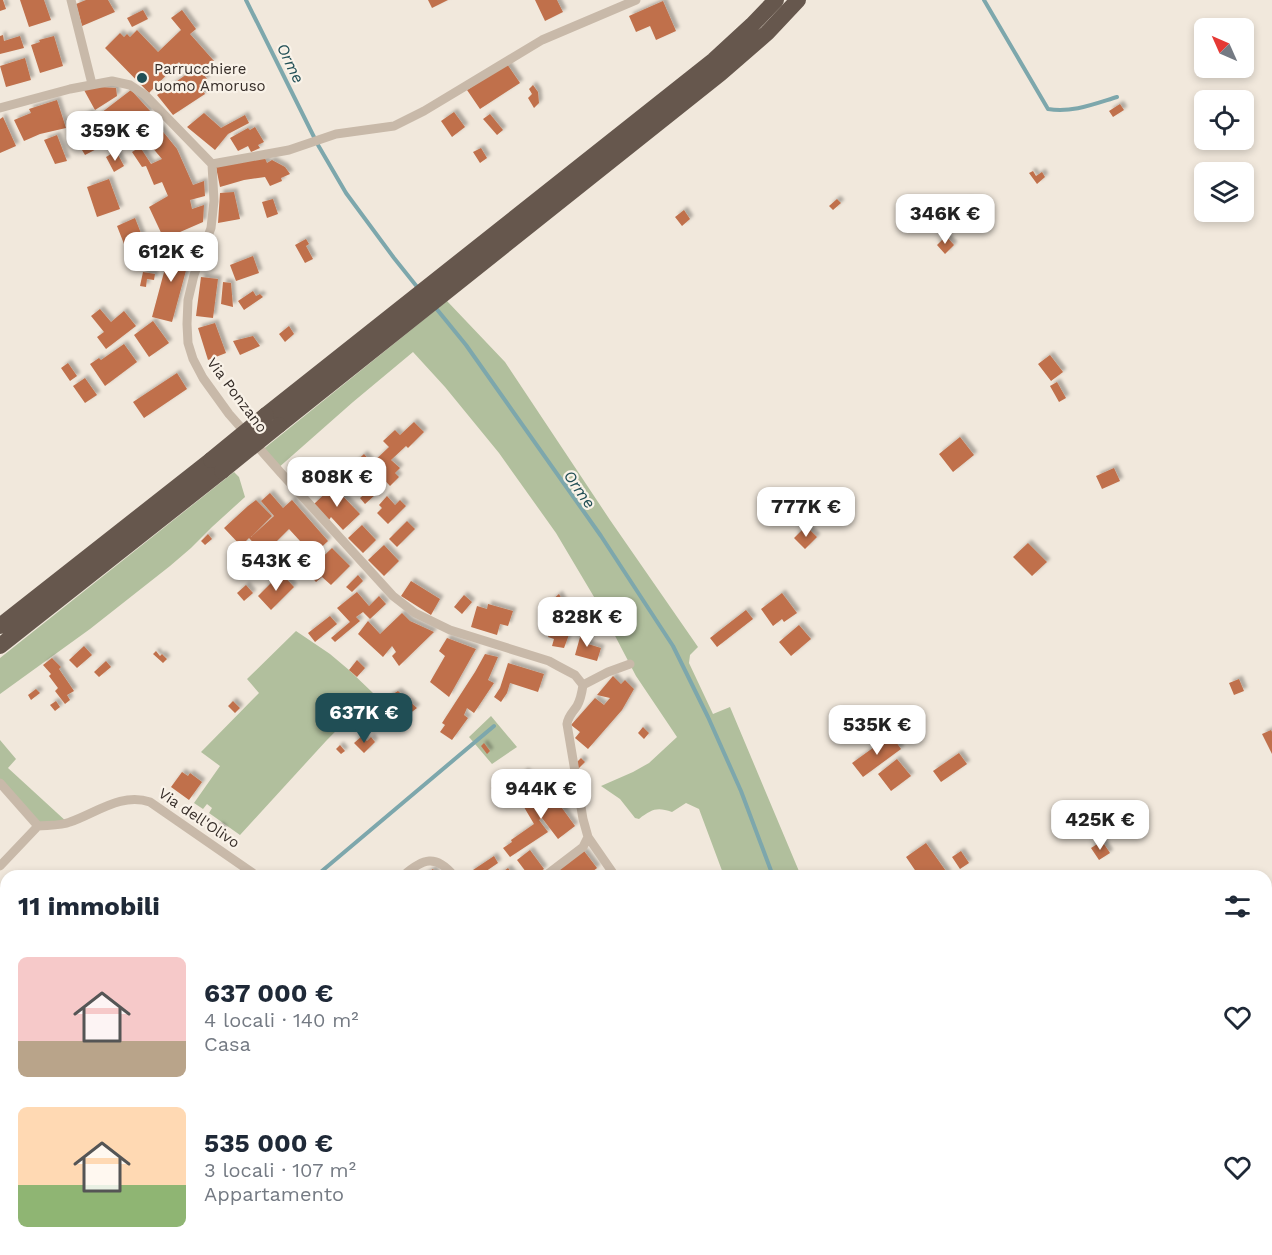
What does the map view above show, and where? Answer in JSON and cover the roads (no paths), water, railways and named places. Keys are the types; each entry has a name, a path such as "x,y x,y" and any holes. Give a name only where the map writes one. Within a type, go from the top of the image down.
{"highway":[{"path":"0,626 216,465 441,286 714,60 776,0"},
{"path":"441,286 721,73 767,33 798,0"},
{"path":"0,646 216,465"}],"street":[{"path":"71,0 92,84"},
{"path":"0,108 92,84 112,81 130,85 145,95 212,164 289,150 336,134 394,126 424,111 542,40 636,0"},
{"name":"Via Ponzano","path":"212,164 214,201 211,228 194,275 188,300 188,343 203,378 229,414 280,473 393,596 415,613 450,630 549,661 575,675 583,685"},
{"path":"611,870 588,837 567,724 568,718 578,704 583,685 630,664"},
{"path":"0,783 38,826 0,866"},
{"name":"Via dell'Olivo","path":"38,826 68,823 106,806 129,799 141,799 161,808 249,870"},
{"path":"553,870 583,847 588,837"},
{"path":"410,870 414,866 433,861 439,862 449,870"}],"waterway":[{"name":"Orme","path":"246,0 314,137"},
{"path":"984,0 1048,109 1074,109 1117,97"},
{"name":"Orme","path":"318,145 346,193 418,288"},
{"name":"Orme","path":"435,307 466,345 601,536 673,646 741,791 771,870"},
{"path":"323,870 494,726"}],"place":[{"name":"Parrucchiere uomo Amoruso","path":"142,78"}]}
